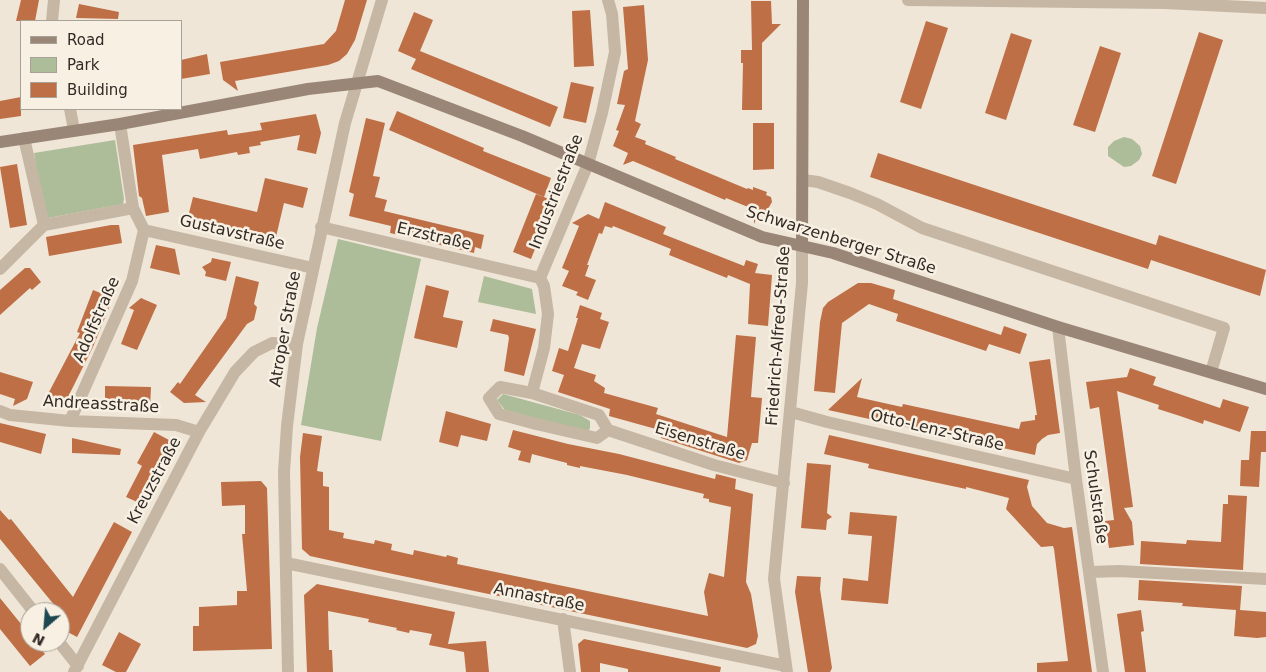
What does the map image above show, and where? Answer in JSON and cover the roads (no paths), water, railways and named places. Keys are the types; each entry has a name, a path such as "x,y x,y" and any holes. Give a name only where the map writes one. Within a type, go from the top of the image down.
{"main road":[{"name":"Friedrich-Alfred-Straße","path":"802,244 803,0"},
{"name":"Schwarzenberger Straße","path":"0,142 120,124 356,82 378,81 399,87 762,237 802,244 1058,327 1266,389"}],"street":[{"path":"52,20 54,0"},
{"name":"Atroper Straße","path":"288,672 284,472 287,426 297,344 321,227 356,82 382,0"},
{"name":"Industriestraße","path":"540,278 588,164 602,113 615,52 612,14 608,0"},
{"path":"908,0 1165,3 1266,8"},
{"path":"70,110 74,130"},
{"path":"120,124 133,208 144,230"},
{"path":"24,138 44,225"},
{"path":"803,180 818,182 850,193 922,228 1224,328 1211,372"},
{"path":"0,269 44,225 133,208"},
{"name":"Erzstraße","path":"321,227 540,278"},
{"name":"Gustavstraße","path":"144,230 313,268"},
{"name":"Adolfstraße","path":"70,421 132,281 144,230"},
{"name":"Friedrich-Alfred-Straße","path":"786,669 774,579 803,276 802,244"},
{"path":"532,393 544,348 548,314 544,286 540,278"},
{"name":"Schulstraße","path":"1058,327 1076,479 1103,672"},
{"name":"Kreuzstraße","path":"76,669 199,432 235,372 254,352 272,343 297,344"},
{"name":"Eisenstraße","path":"608,430 597,438 499,414 490,398 500,387 532,393 600,415 608,430 714,465 784,483"},
{"name":"Andreasstraße","path":"0,411 10,415 70,421 176,425 199,432"},
{"name":"Otto-Lenz-Straße","path":"791,412 1076,479"},
{"name":"Annastraße","path":"286,563 563,620 786,669"},
{"path":"0,570 26,602"},
{"path":"1090,572 1118,571 1266,579"},
{"path":"563,620 570,672"},
{"path":"65,652 76,669"}]}
